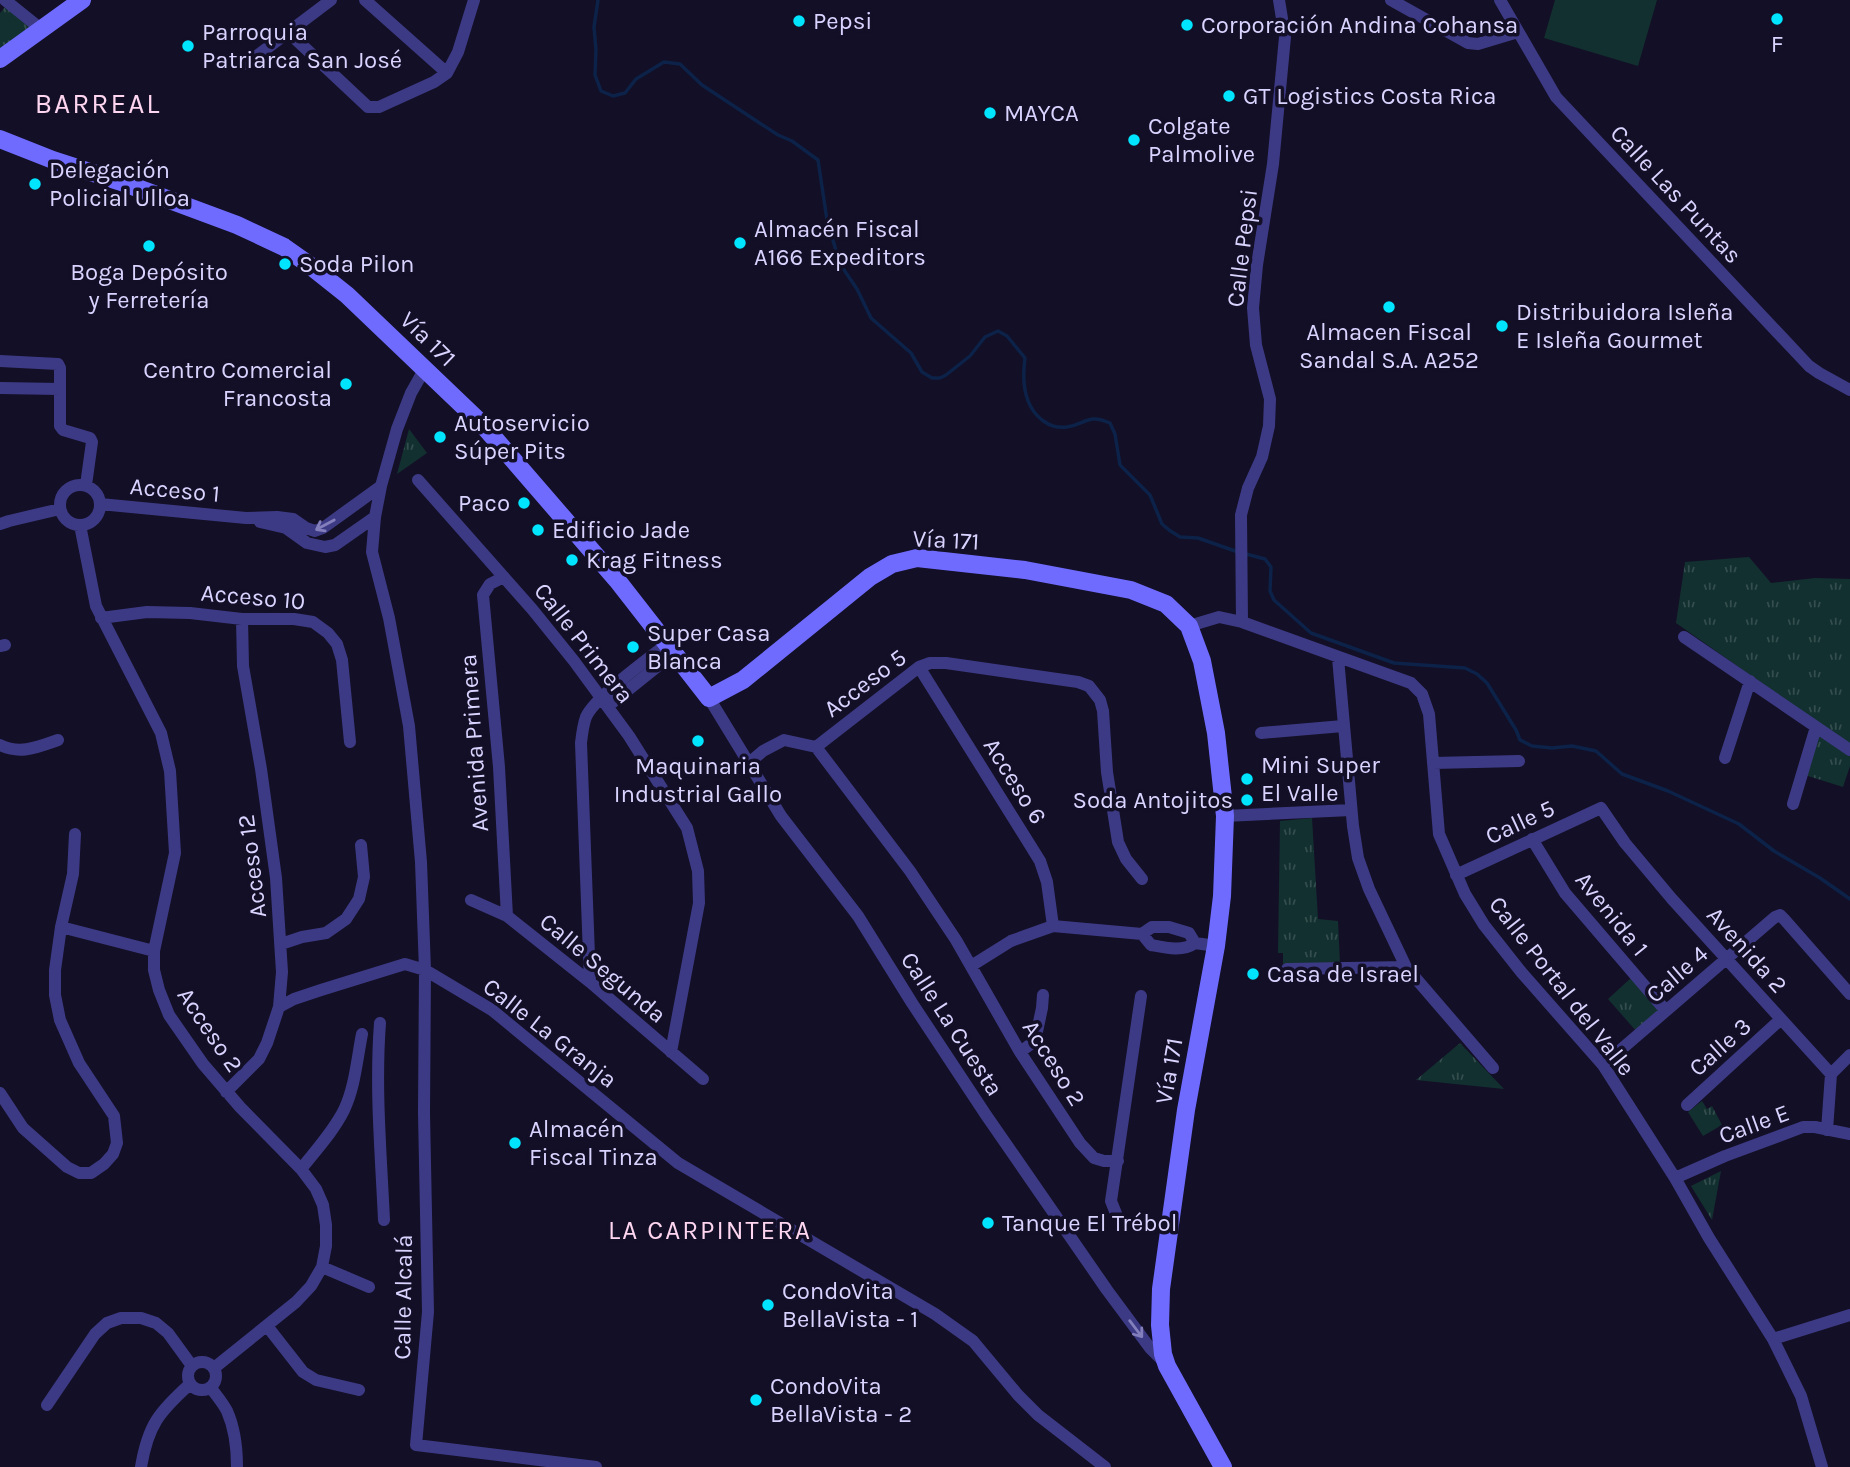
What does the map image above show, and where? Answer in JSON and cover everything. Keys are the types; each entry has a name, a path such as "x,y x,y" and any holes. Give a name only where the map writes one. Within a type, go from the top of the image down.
{"main road":[{"path":"0,59 82,0"},
{"name":"Vía 171","path":"0,139 237,225 284,247 308,264 347,295 482,424 617,580 709,698 743,680 870,577 891,564 917,558 1025,570 1131,590 1166,604 1189,626 1202,662 1216,733 1226,816 1222,896 1216,946 1186,1110 1161,1289 1160,1325 1167,1366 1223,1467"}],"street":[{"path":"5,0 41,29"},
{"path":"246,64 331,0"},
{"path":"365,0 447,73"},
{"path":"288,32 368,107 379,107 434,82 447,73 458,52 474,0"},
{"name":"Calle Pepsi","path":"1242,622 1241,516 1248,488 1262,457 1269,426 1270,399 1256,345 1253,308 1273,164 1283,50 1279,0"},
{"path":"1391,0 1468,43 1478,44 1518,32"},
{"name":"Calle Las Puntas","path":"1500,0 1556,97 1809,366 1850,390"},
{"path":"0,361 58,364 60,426 63,430 90,438 92,442 86,485"},
{"path":"279,1007 321,989 405,964 425,970 421,862 410,726 389,618 372,552 381,486 397,429 411,393 424,370"},
{"path":"0,388 60,389"},
{"name":"Calle Primera","path":"418,480 504,577 605,702 687,828 698,872 699,902 671,1052"},
{"path":"79,484 96,492 100,504 100,510 92,521 80,525 67,521 60,509 62,495 79,484"},
{"name":"Acceso 1","path":"100,504 246,518 293,519 316,531 381,486"},
{"path":"0,524 60,509"},
{"name":"Acceso 1","path":"246,518 286,528 307,543 325,547 335,545 375,517"},
{"name":"Acceso 2","path":"80,525 96,606 161,733 170,771 175,853 154,951 154,970 159,990 169,1015 226,1092 302,1169 316,1189 323,1205 326,1225 322,1268"},
{"name":"Avenida Primera","path":"504,577 490,584 484,595 499,767 507,916"},
{"name":"Acceso 10","path":"101,618 147,612 313,622 337,644 342,660 350,742"},
{"name":"Calle Portal del Valle","path":"1189,626 1219,617 1242,622 1411,683 1422,694 1429,714 1438,834 1456,875 1484,925 1602,1065 1675,1178 1709,1238 1773,1339 1801,1396 1822,1467"},
{"name":"Acceso 12","path":"226,1092 259,1059 267,1043 279,1007 282,972 276,878 243,666 242,619"},
{"path":"1684,637 1850,750"},
{"path":"590,982 581,743 583,729 587,715 670,648"},
{"path":"1338,658 1351,810 1358,858 1369,889 1406,967 1493,1068"},
{"name":"Acceso 5","path":"971,966 909,871 816,747 919,667 930,663 946,663 1078,682 1089,686 1100,700 1107,772 1118,842 1126,859 1142,879"},
{"name":"Acceso 6","path":"919,667 1040,862 1053,926"},
{"path":"1725,758 1750,681"},
{"name":"Calle La Cuesta","path":"709,698 781,816 858,916 986,1115 1107,1290 1150,1348 1167,1366"},
{"path":"1261,733 1343,726"},
{"path":"1793,804 1816,727"},
{"path":"0,745 12,751 58,740"},
{"path":"750,762 763,751 784,740 816,747"},
{"path":"1433,763 1519,761"},
{"name":"Calle 5","path":"1456,875 1601,808"},
{"name":"Avenida 2","path":"1601,808 1625,843 1672,899 1831,1074"},
{"path":"1226,816 1351,810"},
{"path":"0,1093 23,1128 66,1167 79,1173 91,1173 113,1154 117,1143 114,1116 79,1063 60,1020 55,995 61,927 73,874 75,834"},
{"name":"Avenida 1","path":"1532,839 1565,893 1666,1012"},
{"path":"281,944 326,933 346,919 359,899 364,877 361,845"},
{"name":"Calle Segunda","path":"471,900 507,916 590,982 703,1079"},
{"name":"Calle 4","path":"1602,1065 1774,917 1780,915 1850,995"},
{"path":"971,966 1011,941 1053,926 1142,934 1152,926 1169,927 1189,933 1195,943"},
{"path":"61,927 154,951"},
{"path":"1142,934 1151,945 1168,948 1188,948 1195,943 1216,946"},
{"name":"Acceso 2","path":"971,966 1020,1052 1085,1150 1104,1161 1118,1161"},
{"path":"1286,969 1406,967"},
{"name":"Calle Alcalá","path":"425,970 424,1099 428,1312 416,1445 596,1467"},
{"name":"Calle La Granja","path":"425,970 492,1010 678,1163 923,1307 973,1340 1038,1415 1105,1467"},
{"path":"1020,1052 1035,1041 1043,995"},
{"path":"1117,1216 1111,1200 1140,996"},
{"name":"Calle 3","path":"1687,1105 1781,1019"},
{"path":"380,1023 377,1112 384,1220"},
{"path":"302,1169 345,1109 362,1034"},
{"path":"358,1053 378,1053"},
{"path":"1828,1130 1831,1074 1850,1055"},
{"name":"Calle E","path":"1675,1178 1803,1127 1850,1135"},
{"path":"214,1368 296,1302 311,1286 322,1268 369,1287"},
{"path":"1773,1339 1850,1315"},
{"path":"47,1405 95,1334 107,1323 121,1318 141,1318 156,1323 168,1333 192,1366"},
{"path":"267,1326 303,1372 316,1380 359,1390"},
{"path":"206,1362 214,1368 217,1376 211,1388 197,1390 190,1384 188,1375 192,1366 206,1362"},
{"path":"141,1467 152,1424 165,1407 190,1384"},
{"path":"211,1388 227,1410 236,1441 237,1467"}],"green space":[{"path":"1555,0 1657,0 1638,66 1544,38"},
{"path":"6,6 31,26 0,50 0,13"},
{"path":"409,429 427,453 397,474"},
{"path":"1749,557 1771,583 1815,578 1850,579 1850,745 1676,623 1685,562"},
{"path":"1818,733 1850,756 1850,766 1843,787 1805,775"},
{"path":"1312,818 1318,919 1338,921 1340,964 1283,964 1283,953 1278,953 1280,821"},
{"path":"1631,978 1660,1012 1637,1032 1608,999"},
{"path":"1460,1043 1504,1089 1416,1080"},
{"path":"1702,1101 1707,1109 1712,1106 1722,1125 1703,1136 1688,1112"},
{"path":"1721,1171 1712,1220 1691,1186"}],"waterway":[{"path":"598,0 594,27 595,75 601,91 613,96 625,93 636,79 664,62 680,64 702,85 818,160 827,220 840,264 857,289 871,318 911,353 922,372 932,378 940,378 970,356 985,337 998,331 1007,336 1025,358 1027,400 1042,420 1060,427 1073,426 1092,419 1110,423 1115,434 1120,465 1150,495 1162,524 1180,537 1198,538 1238,552"},
{"path":"1246,554 1265,559 1271,567 1270,591 1274,600 1311,633 1394,663 1465,668 1487,683 1520,740 1532,746 1572,746 1596,751 1622,774 1668,791 1739,824 1774,851 1850,899"}],"place":[{"name":"F","path":"1777,19"},
{"name":"Pepsi","path":"799,21"},
{"name":"Corporación Andina Cohansa","path":"1187,25"},
{"name":"Parroquia Patriarca San José","path":"188,46"},
{"name":"GT Logistics Costa Rica","path":"1229,96"},
{"name":"MAYCA","path":"990,113"},
{"name":"Colgate Palmolive","path":"1134,140"},
{"name":"Delegación Policial Ulloa","path":"35,184"},
{"name":"Almacén Fiscal A166 Expeditors","path":"740,243"},
{"name":"Boga Depósito y Ferretería","path":"149,246"},
{"name":"Soda Pilon","path":"285,264"},
{"name":"Almacen Fiscal Sandal S.A. A252","path":"1389,307"},
{"name":"Distribuidora Isleña E Isleña Gourmet","path":"1502,326"},
{"name":"Centro Comercial Francosta","path":"346,384"},
{"name":"Autoservicio Súper Pits","path":"440,437"},
{"name":"Paco","path":"524,503"},
{"name":"Edificio Jade","path":"538,530"},
{"name":"Krag Fitness","path":"572,560"},
{"name":"Super Casa Blanca","path":"633,647"},
{"name":"Maquinaria Industrial Gallo","path":"698,741"},
{"name":"Mini Super El Valle","path":"1247,779"},
{"name":"Soda Antojitos","path":"1247,800"},
{"name":"Casa de Israel","path":"1253,974"},
{"name":"Almacén Fiscal Tinza","path":"515,1143"},
{"name":"Tanque El Trébol","path":"988,1223"},
{"name":"CondoVita BellaVista - 1","path":"768,1305"},
{"name":"CondoVita BellaVista - 2","path":"756,1400"}],"district":[{"name":"BARREAL","path":"98,103"},
{"name":"LA CARPINTERA","path":"710,1230"}]}
